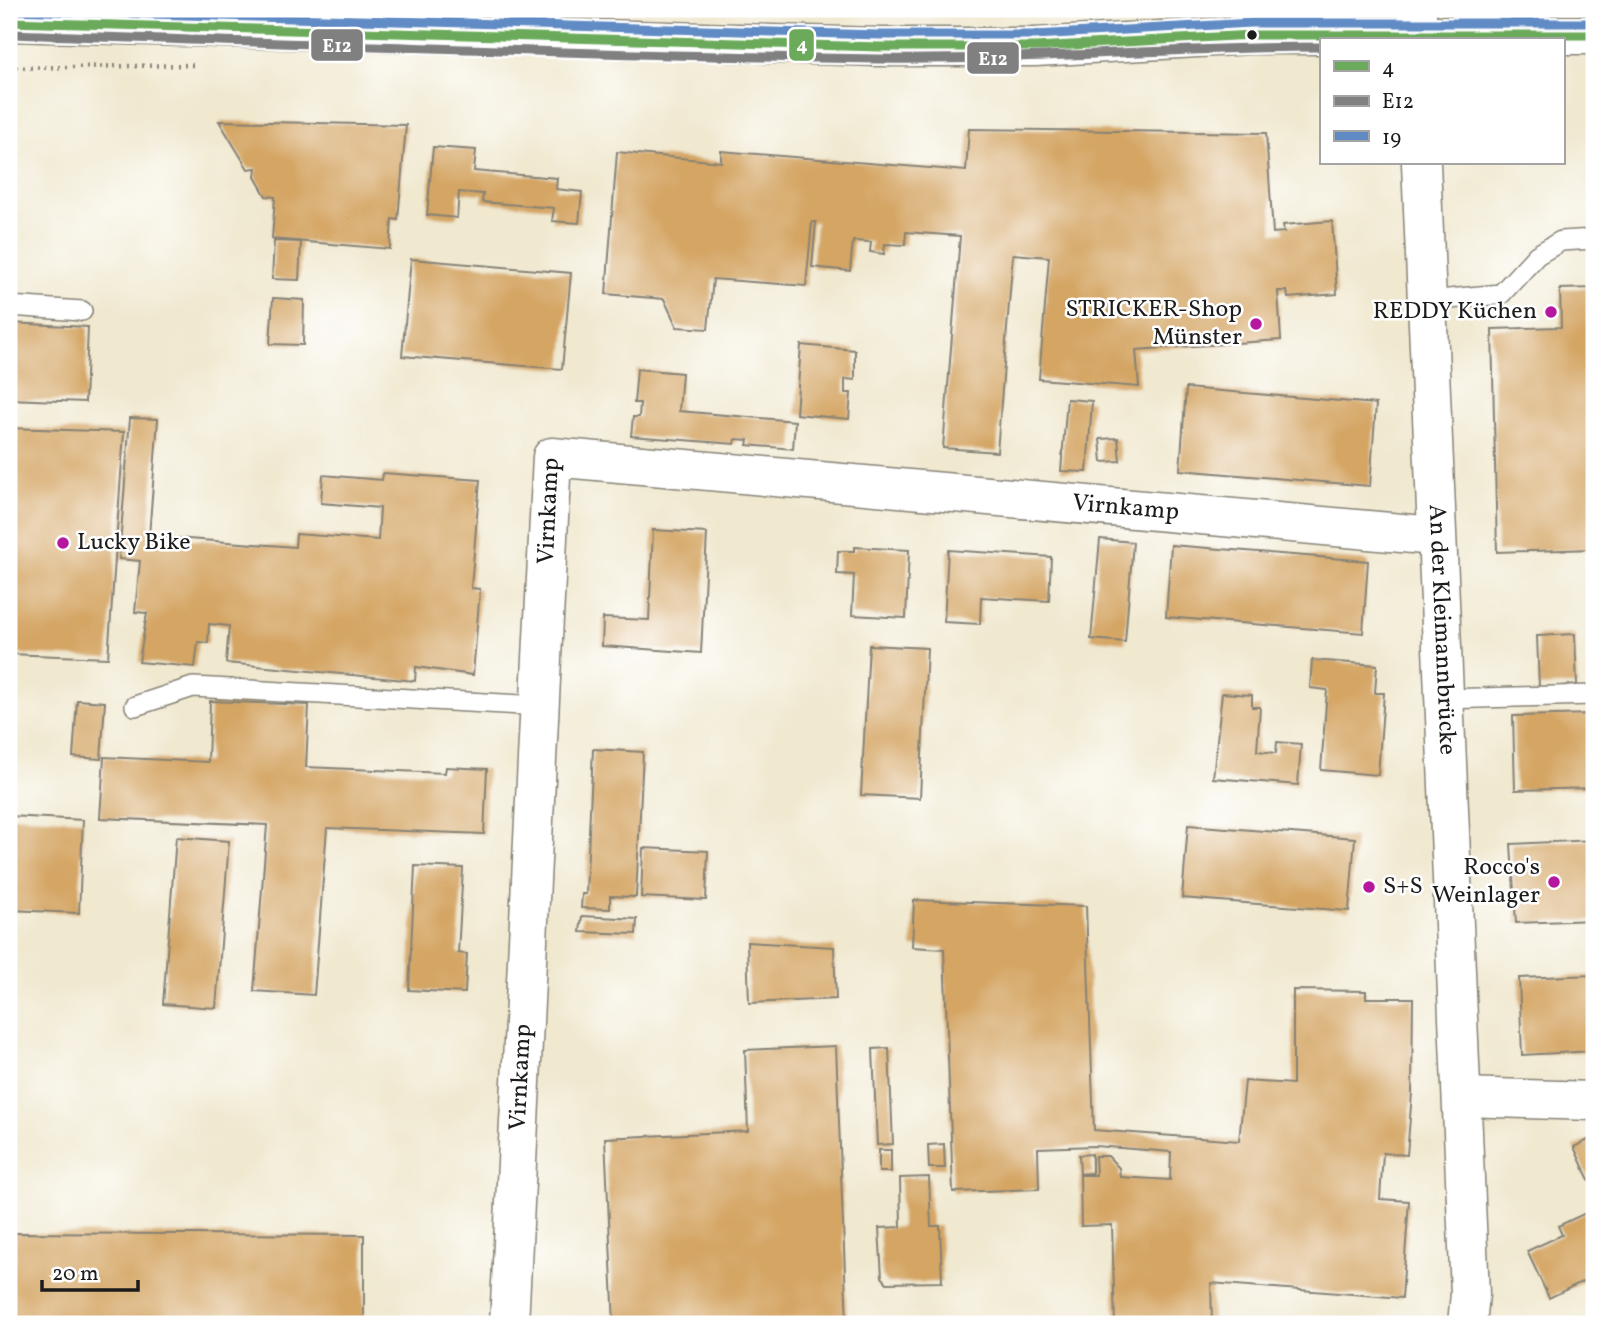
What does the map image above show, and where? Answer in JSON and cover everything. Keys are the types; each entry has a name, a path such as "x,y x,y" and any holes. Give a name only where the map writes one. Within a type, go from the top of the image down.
{"street":[{"path":"9,22 880,47 1035,47 1417,27 1594,35"},
{"name":"An der Kleimannbrücke","path":"1421,164 1435,536 1470,1294 1467,1324"},
{"name":"Virnkamp","path":"509,1324 552,457 1435,536"},
{"path":"1462,1097 1594,1101"}],"lane":[{"path":"1427,301 1501,294 1537,255 1561,241 1594,239"},
{"path":"9,306 82,311"},
{"path":"135,706 192,687 540,706"},
{"path":"1443,699 1594,695"}],"building":[{"path":"219,121 406,125 398,220 392,219 390,249 272,239 275,197 266,196 255,177 256,168 248,169"},
{"path":"969,129 1266,133 1273,233 1284,232 1283,225 1332,221 1337,294 1288,298 1287,291 1278,291 1281,340 1136,350 1139,387 1039,379 1049,257 1013,254 997,452 943,448 960,236 906,232 905,245 885,244 884,254 870,252 871,242 853,241 850,271 812,267 816,222 812,222 806,286 713,279 708,329 677,327 664,299 606,294 617,152 721,162 721,151 966,171"},
{"path":"433,147 476,150 474,171 557,178 556,189 582,192 579,223 552,221 554,208 482,202 483,194 459,192 457,218 427,215"},
{"path":"274,241 301,242 299,280 272,279"},
{"path":"411,259 571,273 562,369 402,356"},
{"path":"1594,288 1594,549 1497,552 1492,329 1561,327 1560,289"},
{"path":"273,298 304,300 303,345 270,344"},
{"path":"9,323 88,327 85,402 9,399"},
{"path":"801,345 855,350 855,380 845,379 845,393 851,393 849,419 796,414"},
{"path":"637,369 682,373 679,411 795,421 793,449 747,445 748,440 736,439 735,444 631,436 633,417 639,417 640,403 634,403"},
{"path":"1186,388 1376,404 1370,486 1180,470"},
{"path":"1067,399 1092,401 1087,472 1061,471"},
{"path":"130,418 158,419 149,536 295,547 296,534 378,540 380,508 321,503 323,475 382,480 383,473 480,480 471,588 480,589 473,675 416,667 415,681 226,663 229,626 209,624 208,643 198,642 195,667 139,662 147,613 135,612 140,561 119,559"},
{"name":"Lucky Bike","path":"9,428 124,432 108,658 9,654"},
{"path":"1118,438 1120,461 1102,462 1100,439"},
{"path":"653,530 707,533 701,653 602,646 603,618 649,620"},
{"path":"1100,539 1133,542 1125,642 1091,639"},
{"path":"1171,545 1368,561 1363,633 1166,617"},
{"path":"855,547 909,550 906,618 852,615 854,575 837,574 838,551 855,551"},
{"path":"948,550 1051,557 1049,601 981,597 980,624 944,622"},
{"path":"1575,634 1577,685 1539,687 1537,636"},
{"path":"869,645 927,648 920,798 861,795"},
{"path":"1312,660 1377,665 1375,693 1384,693 1378,775 1321,770 1327,690 1310,688"},
{"path":"1222,693 1252,695 1252,707 1260,707 1257,751 1276,753 1277,742 1301,744 1298,785 1213,778"},
{"path":"77,700 105,702 101,759 73,757"},
{"path":"210,701 309,705 306,767 445,773 446,767 487,769 484,834 327,828 314,995 254,991 267,825 100,818 104,757 208,762"},
{"path":"1594,714 1594,788 1515,790 1513,716"},
{"path":"593,749 643,752 636,897 610,896 610,909 581,908 582,894 586,894"},
{"path":"9,816 83,820 79,913 9,910"},
{"path":"1188,825 1355,838 1349,911 1182,898"},
{"path":"176,837 229,841 216,1008 163,1004"},
{"name":"Rocco's Weinlager","path":"1594,840 1594,920 1516,923 1511,844"},
{"path":"643,848 708,851 706,900 641,897"},
{"path":"415,866 463,868 458,953 467,954 465,993 409,990"},
{"path":"914,900 1086,906 1094,1130 1239,1141 1245,1081 1293,1084 1293,990 1366,991 1366,998 1413,998 1412,1093 1407,1155 1383,1153 1380,1199 1409,1201 1402,1298 1211,1283 1212,1324 1115,1324 1112,1225 1081,1226 1080,1175 1096,1175 1095,1156 1108,1156 1119,1168 1120,1177 1170,1180 1171,1152 1095,1146 1038,1148 1039,1189 953,1192 944,949 912,947"},
{"path":"582,916 637,919 636,934 580,932"},
{"path":"747,942 834,947 836,999 749,1003"},
{"path":"1594,975 1594,1051 1522,1055 1519,978"},
{"path":"836,1046 847,1324 614,1324 605,1138 748,1131 745,1050"},
{"path":"889,1048 893,1144 877,1145 873,1049"},
{"path":"1594,1137 1594,1191 1574,1147"},
{"path":"944,1144 945,1168 929,1168 928,1145"},
{"path":"879,1150 891,1150 891,1172 879,1172"},
{"path":"1092,1154 1092,1173 1080,1174 1079,1155"},
{"path":"929,1177 931,1226 940,1226 942,1282 887,1283 882,1277 879,1228 901,1227 900,1178"},
{"path":"1594,1209 1594,1276 1549,1298 1527,1251 1562,1235 1558,1226"},
{"path":"9,1233 364,1235 364,1324 9,1324"}],"transit line":[{"name":"19","path":"9,10 880,35 1035,35 1252,23 1594,23"},
{"name":"4","path":"9,22 880,47 1035,47 1252,35 1594,35"},
{"name":"E12","path":"9,34 553,52 879,59 1320,47"}],"place":[{"name":"REDDY Küchen","path":"1551,312"},
{"name":"STRICKER-Shop Münster","path":"1256,324"},
{"name":"Lucky Bike","path":"63,543"},
{"name":"Rocco's Weinlager","path":"1554,882"},
{"name":"S+S","path":"1369,887"}]}
